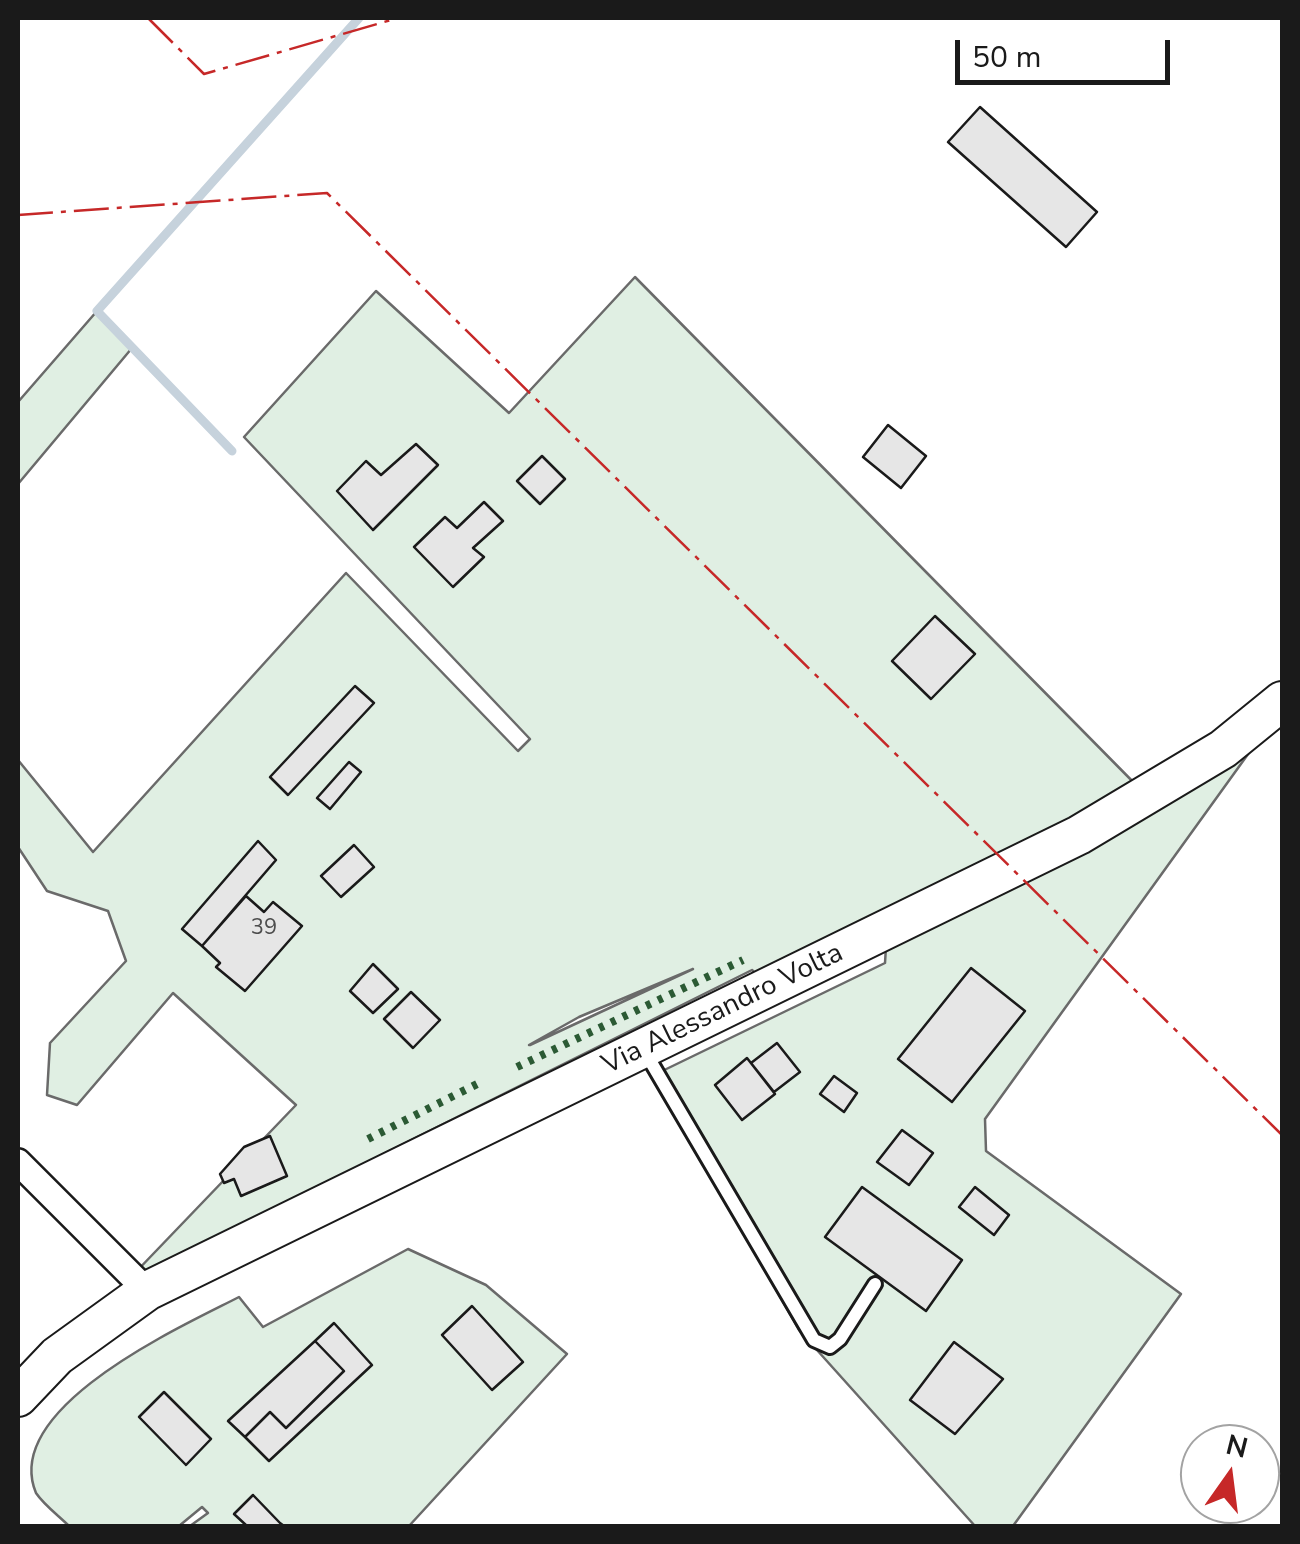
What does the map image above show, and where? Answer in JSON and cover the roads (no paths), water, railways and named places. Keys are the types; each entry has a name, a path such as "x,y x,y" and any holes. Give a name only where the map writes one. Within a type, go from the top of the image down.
{"street":[{"name":"Via Alessandro Volta","path":"18,1397 57,1356 146,1291 1079,835 1223,749 1282,701"},
{"path":"18,1162 146,1291"}],"lane":[{"path":"644,1050 814,1340 830,1346 840,1339 874,1284"}],"waterway":[{"path":"232,451 97,311 359,18"}]}
